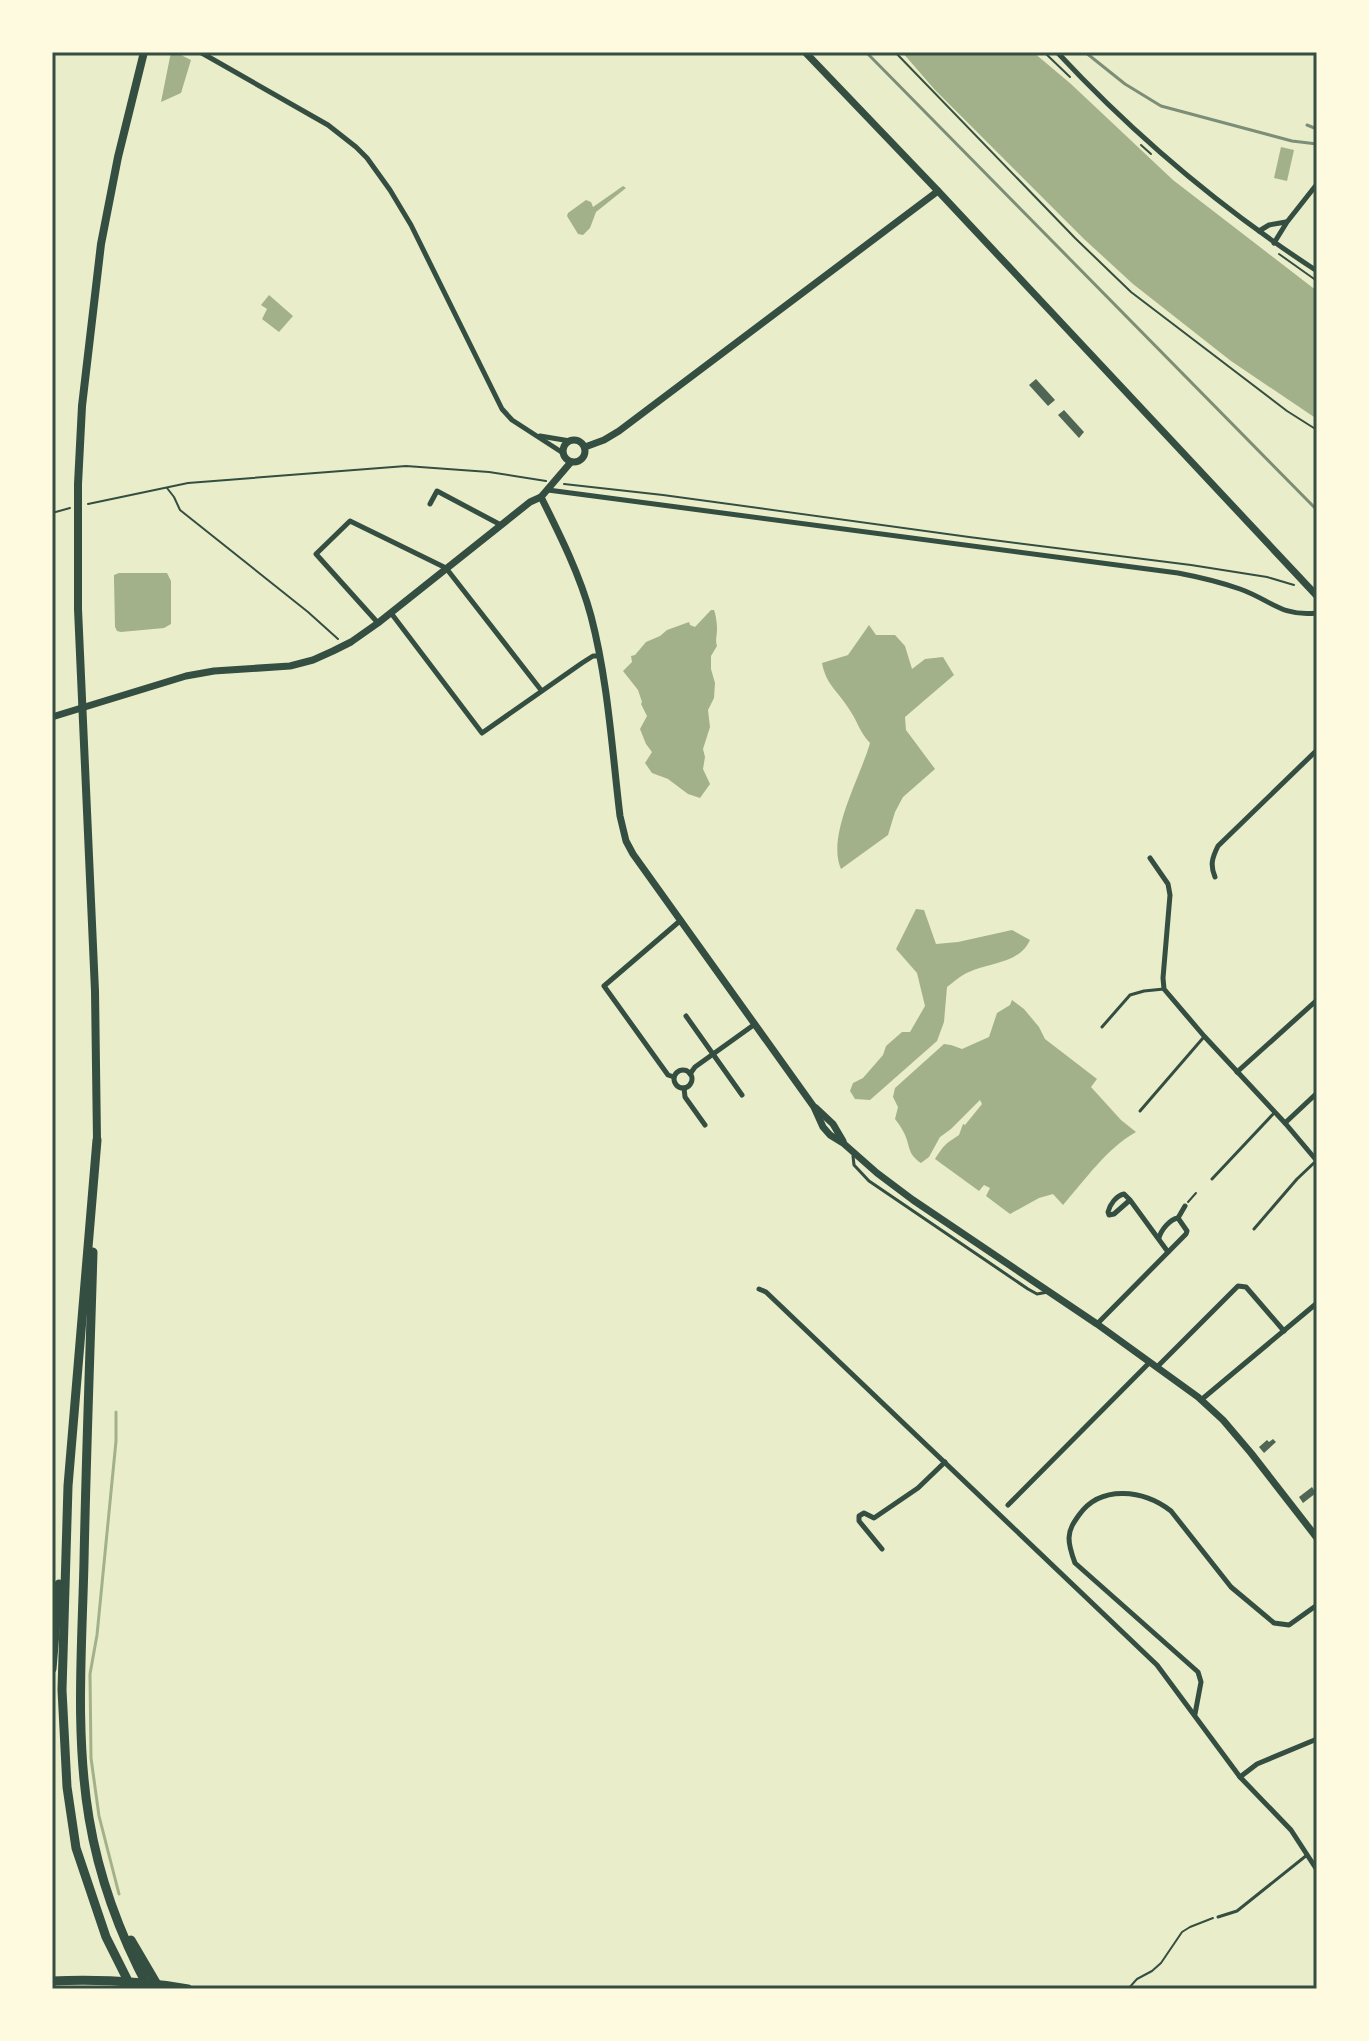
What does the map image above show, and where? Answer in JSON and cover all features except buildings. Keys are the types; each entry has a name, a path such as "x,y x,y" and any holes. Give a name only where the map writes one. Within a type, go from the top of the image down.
{"highway":[{"path":"52,1669 97,1140"},
{"path":"97,1140 81,1684 83,1761 89,1818 106,1892 129,1952 149,1989"},
{"path":"68,1486 62,1690 67,1787 76,1848 106,1937 132,1989"},
{"path":"101,1872 133,1946 160,1989"},
{"path":"52,1981 96,1979 188,1989"}],"main road":[{"path":"97,1140 95,991 78,609 77,505 82,406 101,244 118,157 144,52"},
{"path":"805,52 1317,596"},
{"path":"585,447 619,431 938,191"},
{"path":"577,440 585,447 583,458 577,462 571,462 563,453 564,446 570,441 577,440"},
{"path":"52,717 186,676 290,666 343,647 378,623 530,502 541,497 571,462"},
{"path":"541,497 584,593 600,656 620,816 626,841 814,1107 823,1127 913,1200 1097,1324 1201,1400 1251,1453 1317,1538"}],"street":[{"path":"200,52 328,125 367,158 411,225 502,409 512,420 563,453"},
{"path":"1057,52 1168,159 1274,243 1317,271"},
{"path":"1274,243 1317,184"},
{"path":"1259,231 1269,225 1287,222"},
{"path":"536,435 570,441"},
{"path":"548,490 1178,573 1241,589 1285,612 1301,615 1317,613"},
{"path":"430,504 437,491 502,525"},
{"path":"378,623 316,554 350,521 446,568 541,690"},
{"path":"391,612 482,733 593,656 600,656"},
{"path":"1215,877 1211,868 1218,846 1317,750"},
{"path":"1150,858 1167,883 1170,895 1164,989 1317,1161"},
{"path":"674,1077 668,1075 604,986 681,920"},
{"path":"1237,1072 1317,1000"},
{"path":"686,1016 742,1095"},
{"path":"684,1088 691,1083 690,1074 695,1067 755,1024"},
{"path":"674,1077 683,1070 690,1074"},
{"path":"674,1077 676,1085 684,1088"},
{"path":"684,1088 685,1097 705,1125"},
{"path":"1285,1123 1317,1093"},
{"path":"1130,1200 1109,1215 1109,1205 1124,1194 1130,1200 1168,1252"},
{"path":"1158,1239 1185,1206"},
{"path":"1097,1324 1186,1234 1178,1218"},
{"path":"1008,1505 1238,1286 1246,1287 1284,1331"},
{"path":"759,1289 766,1292 1157,1665 1240,1777 1291,1830 1317,1870"},
{"path":"1201,1400 1317,1303"},
{"path":"868,1531 874,1518 918,1488 945,1462"},
{"path":"1195,1714 1201,1682 1198,1672 1075,1563 1069,1537 1072,1526 1083,1510 1111,1495 1144,1495 1171,1511 1231,1587 1274,1623 1289,1625 1317,1605"},
{"path":"874,1518 864,1513 859,1516 859,1521 882,1549"},
{"path":"1240,1777 1257,1764 1317,1739"}],"lane":[{"path":"1102,1027 1130,995 1164,989"},
{"path":"1140,1111 1204,1036"},
{"path":"1212,1179 1275,1112"},
{"path":"1254,1229 1297,1179 1317,1161"},
{"path":"1218,1917 1237,1911 1307,1855"}],"path":[{"path":"895,52 1131,292 1287,411 1317,430"},
{"path":"166,487 180,510 308,612 335,635 343,647"},
{"path":"1185,1206 1196,1193"},
{"path":"1128,1989 1161,1963 1182,1932 1218,1917"}],"shaded area":[{"path":"171,52 191,60 181,93 161,102"},
{"path":"902,52 1033,52 1173,180 1317,291 1317,419 1231,361 1133,284 935,90"},
{"path":"1281,147 1294,150 1287,181 1274,178"},
{"path":"623,186 626,188 596,212 590,228 583,235 578,234 568,213 586,200 593,207"},
{"path":"269,295 293,316 279,332 262,319 267,309 261,305"},
{"path":"167,573 171,581 171,624 164,628 117,631 114,575"},
{"path":"714,610 717,625 717,646 711,656 715,683 714,698 708,710 710,727 703,749 703,769 710,784 700,798 652,773 645,763 652,752 640,729 647,716 638,690 623,671 632,662 631,656 646,642 689,622 695,627"},
{"path":"869,625 876,635 895,635 905,646 912,669 925,659 943,657 954,675 905,717 906,730 935,769 903,797 888,835 841,869 838,840 841,823 870,743 829,682 822,663 848,655"},
{"path":"916,909 924,910 936,944 1012,930 1030,940 1019,954 966,973 947,987 944,1022 937,1041 870,1100 855,1099 850,1091 853,1083 863,1078 883,1055 886,1046 902,1032 910,1032 925,1006 917,973 896,949"},
{"path":"1012,1000 1024,1009 1045,1039 1097,1079 1091,1087 1136,1132 1106,1156 1063,1205 1053,1194 1010,1214 986,1196 990,1188 984,1185 979,1191 935,1159 945,1145 959,1135 963,1124 982,1104 980,1100 940,1137 929,1157 921,1163 911,1152 895,1119 898,1107 893,1097 895,1088 944,1044 962,1049 989,1037 997,1013 1010,1005"}],"waterway":[{"path":"116,1412 116,1441 97,1635 90,1674 91,1758 99,1816 119,1894"},
{"path":"52,1553 53,1543"}],"railway":[{"path":"866,52 1317,510"},
{"path":"1085,52 1125,84 1161,106 1292,141 1317,144"},
{"path":"1307,125 1317,129"}]}
